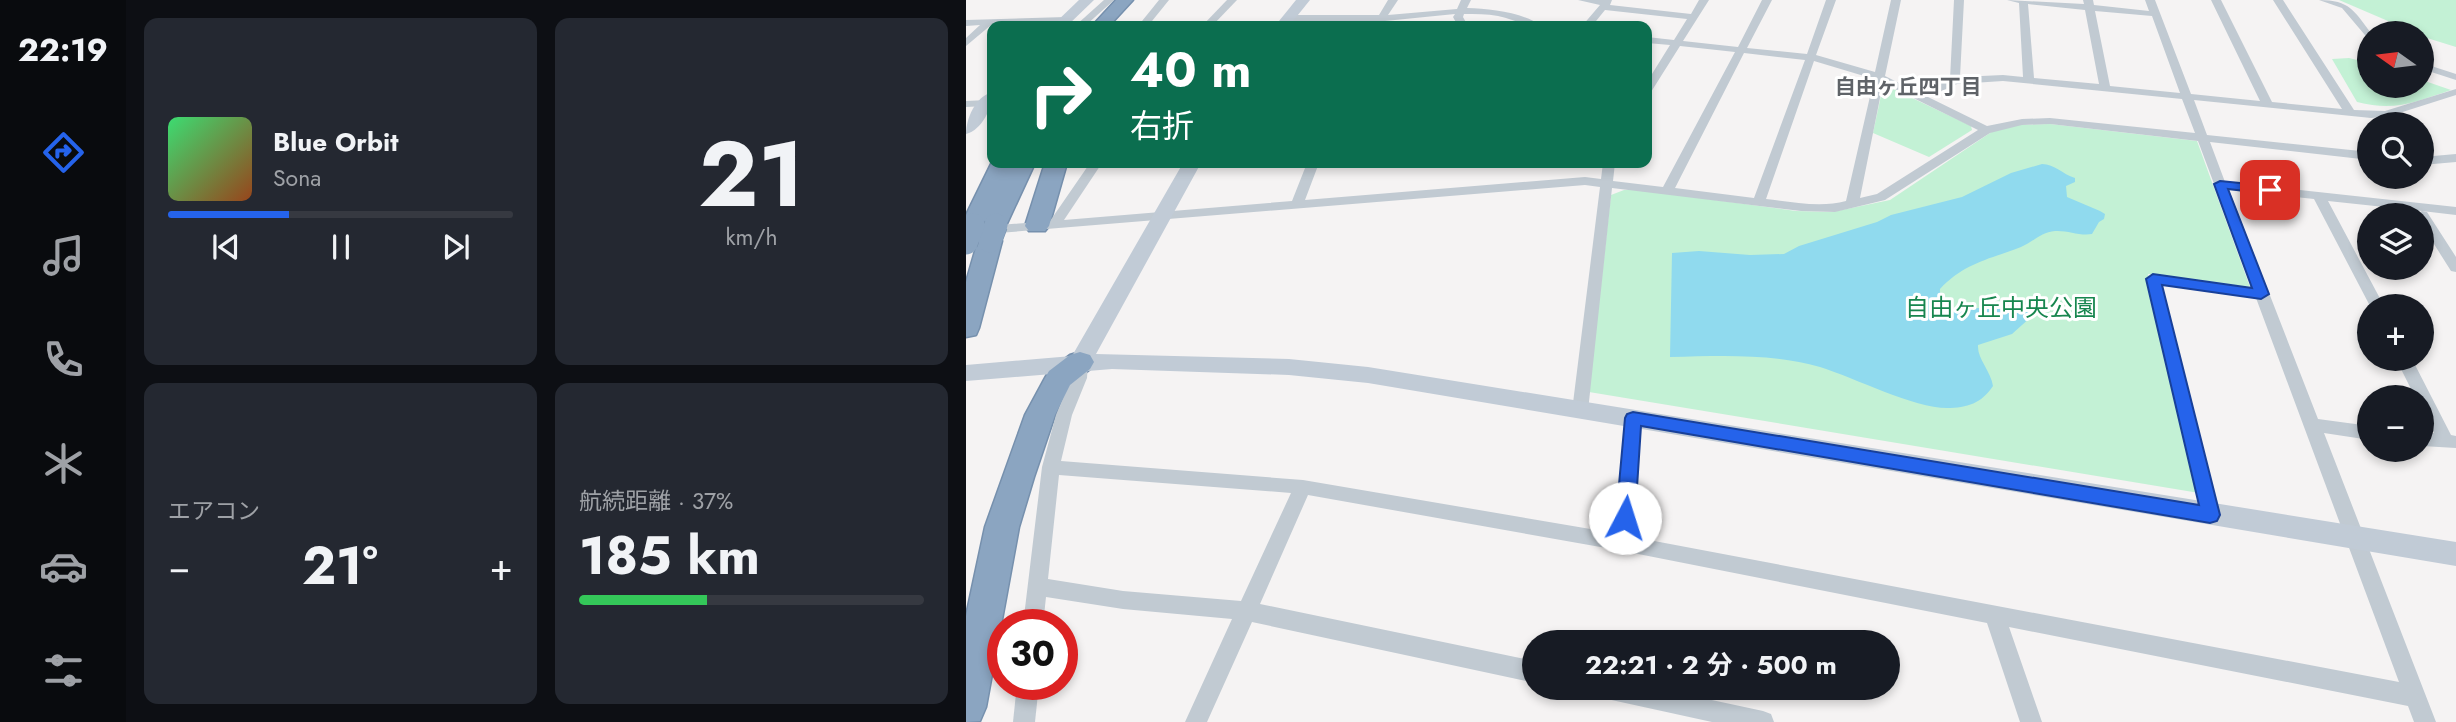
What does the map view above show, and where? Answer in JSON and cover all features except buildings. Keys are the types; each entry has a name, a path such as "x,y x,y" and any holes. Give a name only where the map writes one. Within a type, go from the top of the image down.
{"highway":[{"path":"1105,21 1125,0"},
{"path":"1120,21 1140,0"},
{"path":"966,328 978,233 1000,168"},
{"path":"978,233 1021,168"},
{"path":"1046,226 1055,168"},
{"path":"966,706 1006,514 1040,415 1059,379 1080,362"}],"street":[{"path":"1064,21 1087,0"},
{"path":"1086,21 1110,0"},
{"path":"1147,21 1164,0"},
{"path":"1212,21 1232,0"},
{"path":"1287,21 1303,0"},
{"path":"1380,21 1393,0"},
{"path":"1460,21 1458,17 1466,0"},
{"path":"1583,0 1693,17"},
{"path":"1652,72 1676,43 1704,0"},
{"path":"1668,189 1767,0"},
{"path":"1759,202 1831,0"},
{"path":"1852,205 1896,0"},
{"path":"1955,81 1959,0"},
{"path":"2029,80 2020,0 2088,4 2155,14"},
{"path":"2150,0 2425,722"},
{"path":"2216,0 2268,105"},
{"path":"2278,0 2350,113"},
{"path":"2324,0 2345,6 2357,21"},
{"path":"1591,21 1606,4"},
{"path":"2088,4 2105,89"},
{"path":"1386,21 1460,11 1501,12 1524,21"},
{"path":"966,23 987,22"},
{"path":"966,43 987,24"},
{"path":"1652,41 1810,57 1850,65 1986,130"},
{"path":"2434,70 2456,78"},
{"path":"1919,97 1955,81 1987,78 2350,113 2386,114 2456,92"},
{"path":"966,104 987,100"},
{"path":"966,129 987,103"},
{"path":"978,233 1585,181 1817,209 1852,205 1892,192 1986,130 2022,122 2050,121 2357,155"},
{"path":"2434,160 2456,158"},
{"path":"1046,226 1092,168"},
{"path":"1035,609 1051,467 1064,415 1079,378 1080,362 1189,168"},
{"path":"1297,205 1311,168"},
{"path":"1580,411 1608,168"},
{"path":"2220,184 2367,203"},
{"path":"2319,195 2370,294"},
{"path":"2434,212 2456,211"},
{"path":"2434,234 2456,268"},
{"path":"2210,515 2153,279 2261,294"},
{"path":"966,373 1112,360 1289,367 1368,375 2357,540 2456,554"},
{"path":"2411,371 2451,442"},
{"path":"1623,543 1633,418"},
{"path":"2311,425 2357,431"},
{"path":"1051,467 1303,487 1623,543 2414,696"},
{"path":"1196,722 1303,487"},
{"path":"1037,586 1123,600 1246,611 1522,669"},
{"path":"1995,616 2031,722"},
{"path":"1024,722 1026,700"},
{"path":"1662,700 1763,722"}],"green space":[{"path":"2339,0 2456,0 2456,47 2434,40 2434,21 2388,21"},
{"path":"2332,59 2357,60 2357,98 2427,98 2394,106 2357,102"},
{"path":"2434,84 2451,90 2434,96"},
{"path":"1883,86 1971,126 1972,130 1929,157 1873,133"},
{"name":"自由ヶ丘中央公園","path":"2050,124 2197,141 2250,287 2148,274 2199,493 1589,392 1611,195 1624,190 1640,190 1796,211 1832,212 1890,200 1993,131 2015,125"}],"water":[{"path":"2042,164 2075,178 2075,182 2066,186 2067,197 2100,211 2105,214 2104,219 2092,234 2060,231 2045,233 2021,247 1968,267 1940,289 1942,299 1956,310 2033,303 2042,307 2012,334 1978,345 1993,386 1984,397 1973,403 1954,408 1934,407 1902,398 1820,367 1783,359 1745,356 1670,357 1672,253 1699,251 1750,255 1784,254 1799,246 1877,222 1891,215 1962,197 2011,173"}],"district":[{"name":"自由ヶ丘四丁目","path":"1908,87"}],"route":[{"path":"1625,518 1633,418 2210,515 2153,279 2261,294 2220,184 2270,190"}]}
